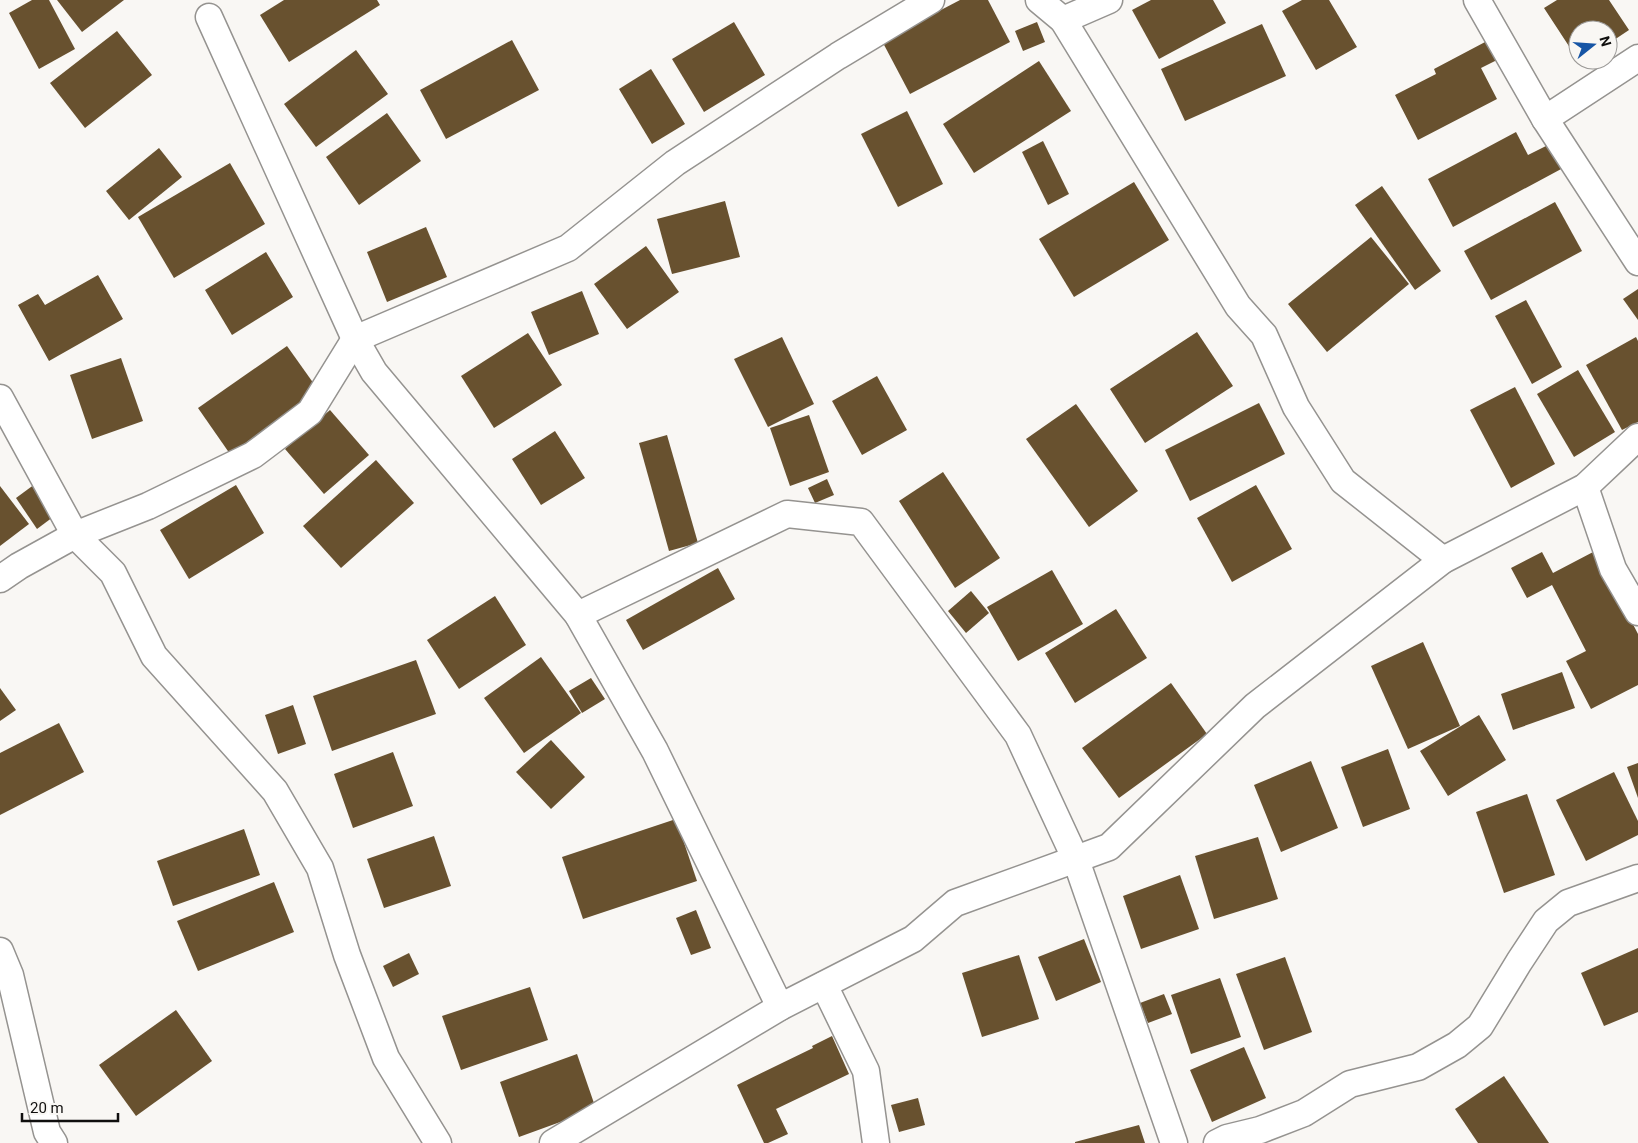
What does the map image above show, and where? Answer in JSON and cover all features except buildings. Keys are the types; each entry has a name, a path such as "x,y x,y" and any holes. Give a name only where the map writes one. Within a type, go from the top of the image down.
{"street":[{"path":"0,579 19,566 75,535 148,506 253,455 310,412 355,339 568,248 675,163 838,56 931,0"},
{"path":"1039,0 1063,20 1238,306 1264,335 1296,406 1343,481 1443,560"},
{"path":"1063,20 1109,0"},
{"path":"1477,0 1545,119 1638,262"},
{"path":"209,17 355,339 374,372 578,615 655,752 780,1007"},
{"path":"1545,119 1638,58"},
{"path":"0,398 75,535 113,574 154,656 275,791 320,868 347,954 386,1058 438,1143"},
{"path":"553,1143 780,1007 914,939 955,903 1109,847 1255,706 1443,560 1585,487 1638,438"},
{"path":"1585,487 1613,569 1638,612"},
{"path":"578,615 787,514 861,522 1018,735 1076,860 1174,1143"},
{"path":"1217,1143 1227,1138 1260,1130 1304,1113 1350,1084 1418,1067 1457,1045 1480,1026 1546,921 1568,903 1638,878"},
{"path":"0,951 10,975 47,1132 54,1143"},
{"path":"824,985 866,1071 876,1143"}]}
